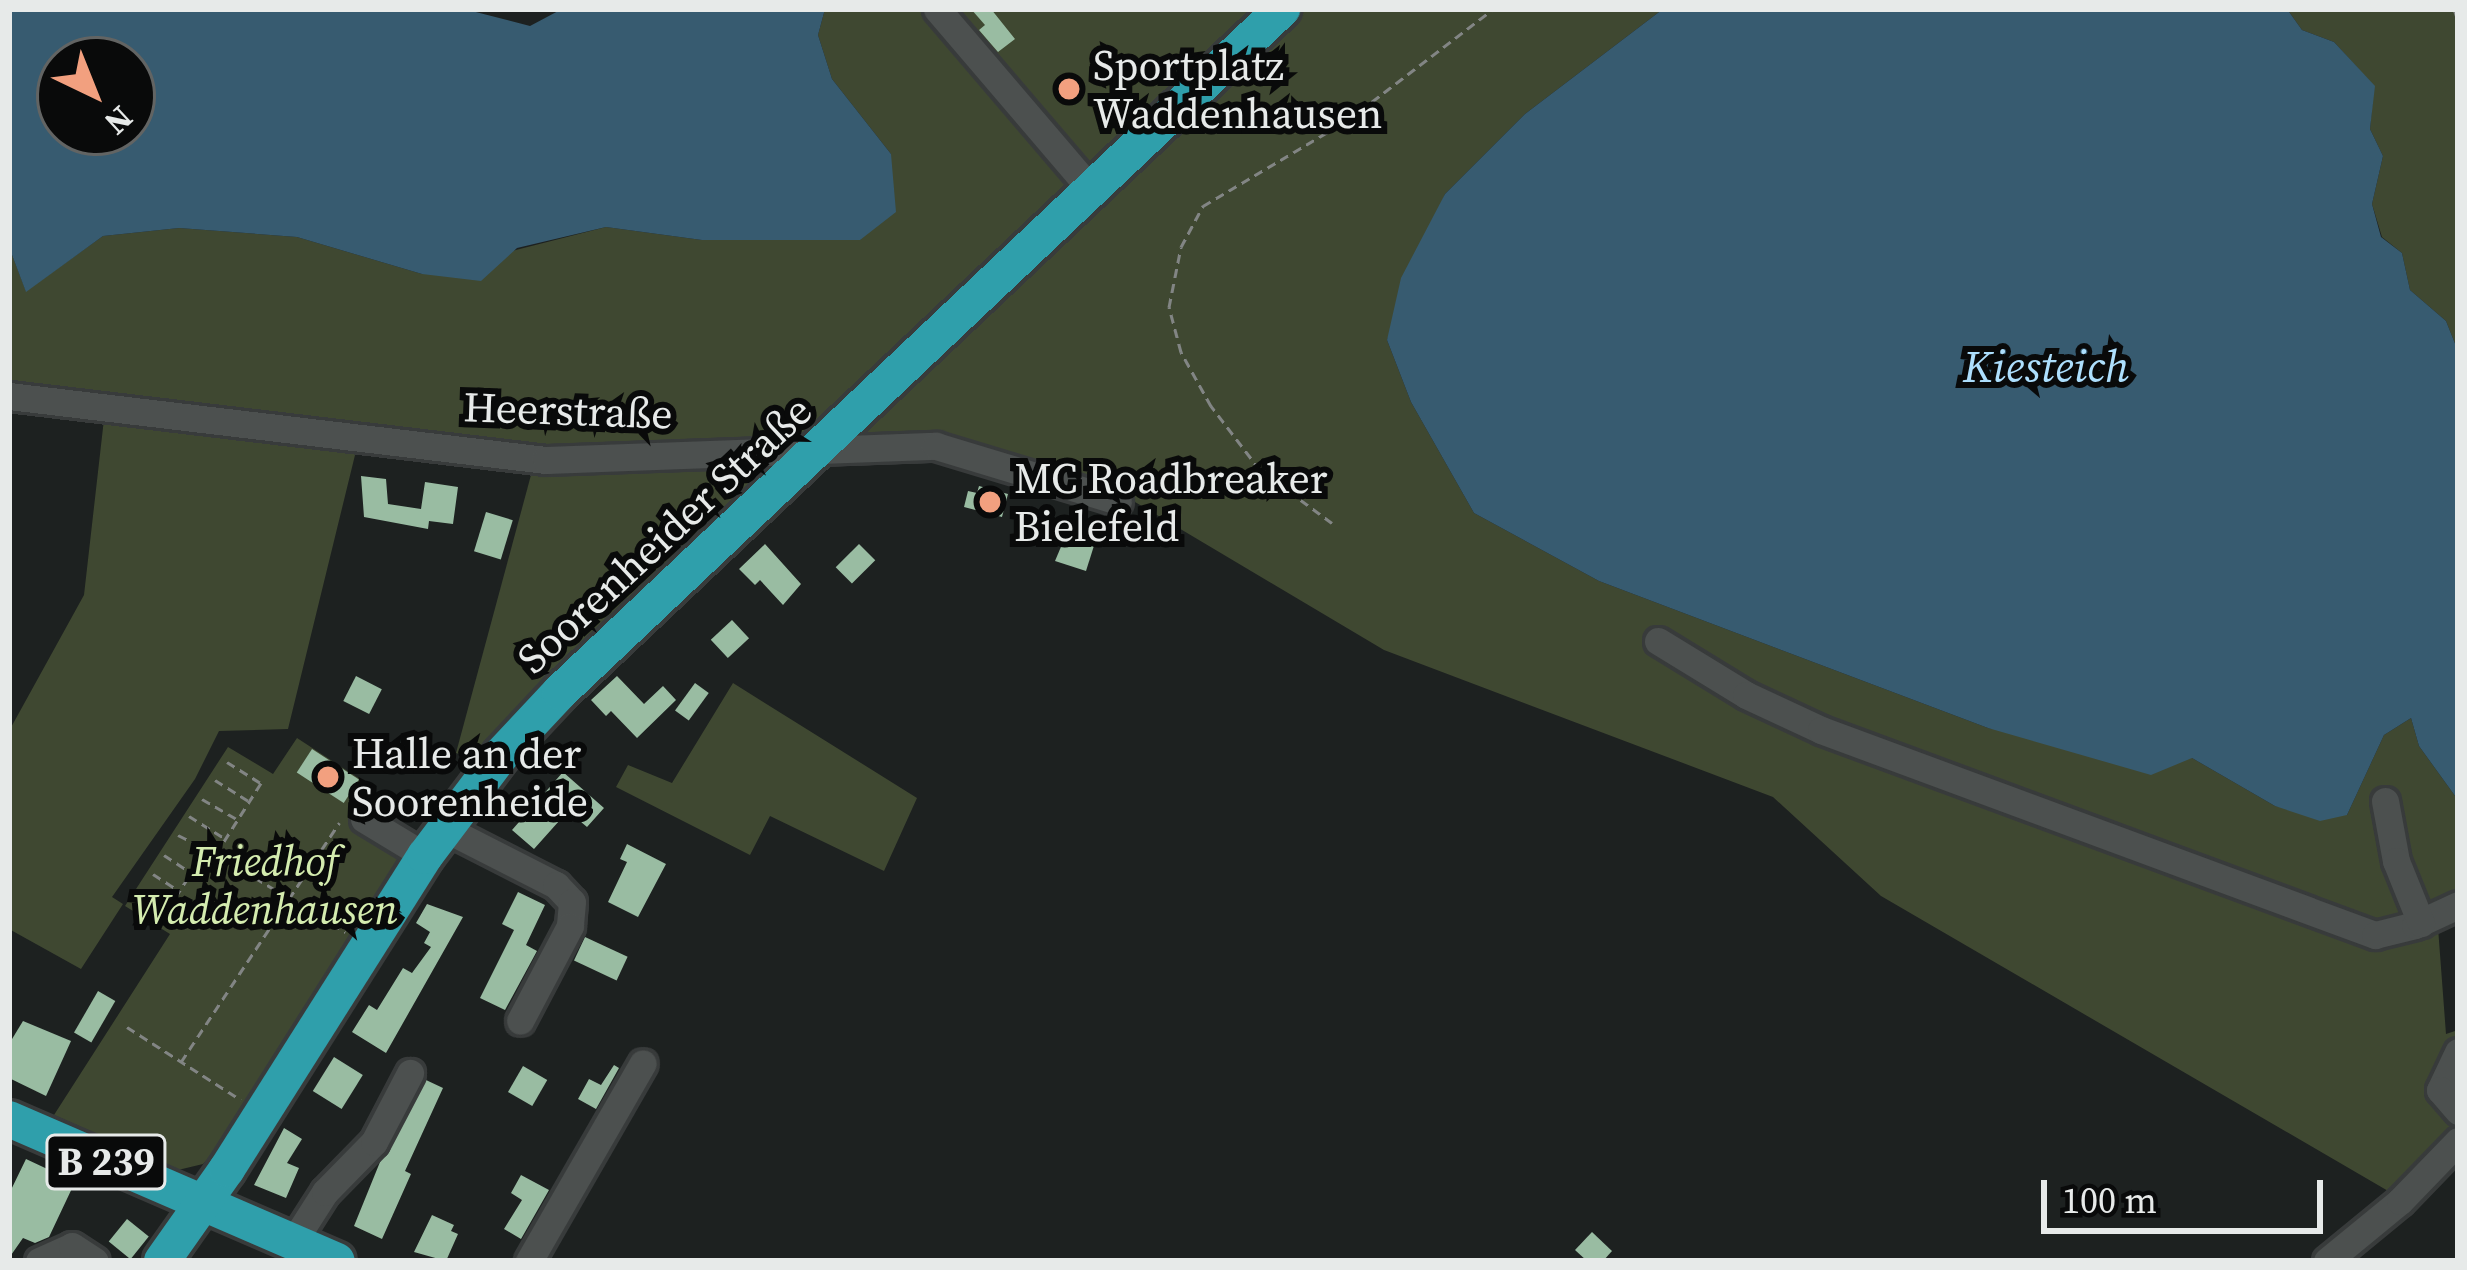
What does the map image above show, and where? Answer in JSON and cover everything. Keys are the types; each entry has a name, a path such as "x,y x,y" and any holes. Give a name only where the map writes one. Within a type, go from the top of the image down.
{"main road":[{"name":"Soorenheider Straße","path":"162,1261 204,1204 435,842 560,692 1282,9"},
{"name":"B 239","path":"9,1119 337,1261"}],"street":[{"path":"937,9 1090,189"},
{"name":"Heerstraße","path":"9,396 547,460 936,446 1118,501"},
{"path":"1658,640 1746,694 1821,730 2176,866 2375,935 2421,923 2458,905"},
{"path":"2386,801 2396,861 2421,923"},
{"path":"364,819 556,885 572,902 571,926 520,1021"},
{"path":"2458,1052 2440,1090 2458,1111"},
{"path":"529,1261 643,1063"},
{"path":"293,1242 325,1192 374,1142 410,1073"},
{"path":"2327,1261 2401,1201 2458,1142"},
{"path":"39,1261 72,1246 95,1261"}],"path":[{"path":"1332,523 1260,470 1211,406 1181,352 1169,308 1181,247 1203,206 1348,120 1493,9"},
{"path":"2454,9 2458,20"},
{"path":"216,854 261,783 227,762"},
{"path":"214,780 249,802"},
{"path":"202,799 237,820"},
{"path":"181,1062 348,808 364,819"},
{"path":"190,816 225,838"},
{"path":"178,835 367,945"},
{"path":"140,892 167,910 205,852"},
{"path":"164,855 191,873"},
{"path":"153,874 179,891"},
{"path":"127,1027 262,1114"}],"green space":[{"path":"825,9 1266,9 814,443 544,449 9,383 9,247 26,291 103,236 179,228 297,237 422,274 606,227 702,240 860,240 891,154 832,79 818,35"},
{"path":"1299,9 1663,9 1525,114 1445,194 1387,340 1411,402 1474,513 1599,581 1988,728 2192,758 2275,806 2347,815 2384,735 2411,718 2419,746 2458,800 2458,890 2436,901 2446,1034 2458,1030 2458,1126 2395,1195 1881,896 1773,797 1384,650 1098,480 947,439 839,444"},
{"path":"2287,9 2458,9 2458,351 2446,321 2410,290 2402,253 2382,237 2372,204 2383,156 2370,129 2374,86 2334,42 2302,30"},
{"path":"104,419 356,451 288,729 219,731 195,779 112,897 123,904 81,969 9,929 9,731 84,595"},
{"path":"787,466 480,761 456,753 531,475"},
{"path":"733,683 917,798 884,871 770,816 750,855 616,787 628,765 672,783"},
{"name":"Friedhof Waddenhausen","path":"297,738 372,787 352,820 411,858 235,1131 203,1164 178,1170 54,1115 170,934 125,906 228,747 273,774"}],"water":[{"path":"9,9 464,9 530,26 562,9 825,9 818,35 832,79 891,154 896,212 860,240 702,240 606,227 517,248 481,281 422,274 297,237 179,228 103,236 26,292 9,247"},
{"name":"Kiesteich","path":"1663,9 2287,9 2302,30 2334,42 2375,86 2370,129 2383,156 2372,204 2381,237 2402,253 2410,290 2446,321 2458,351 2458,800 2419,746 2411,718 2384,735 2347,815 2320,821 2275,806 2192,758 2151,775 1988,728 1599,581 1474,513 1411,402 1387,340 1401,278 1445,194 1525,114"}],"building":[{"path":"971,9 991,9 1015,39 998,52 979,30 985,25"},
{"path":"361,476 386,479 388,504 421,509 425,482 458,487 453,524 429,521 428,529 364,517"},
{"name":"MC Roadbreaker Bielefeld","path":"979,486 1008,494 1002,517 964,507 968,491 977,493"},
{"path":"486,512 513,520 501,559 474,551"},
{"path":"1071,523 1098,533 1086,571 1055,561"},
{"path":"765,544 801,584 783,605 760,580 755,585 739,569"},
{"path":"859,544 875,560 852,584 836,567"},
{"path":"732,620 749,638 728,658 711,640"},
{"path":"356,676 382,689 369,714 343,701"},
{"path":"617,676 644,704 663,686 676,700 637,738 611,711 606,716 591,700"},
{"path":"695,683 709,693 689,720 675,711"},
{"name":"Halle an der Soorenheide","path":"312,749 359,779 344,803 297,772"},
{"path":"563,772 604,808 587,827 568,811 534,849 512,830"},
{"path":"627,844 666,864 638,917 608,902 627,862 620,859"},
{"path":"518,892 545,905 526,945 537,951 505,1010 480,998 514,930 502,924"},
{"path":"427,904 463,917 386,1053 352,1032 369,1005 377,1010 403,968 412,973 431,947 424,943 430,932 416,923"},
{"path":"585,937 628,957 617,980 574,961"},
{"path":"98,991 115,1001 91,1043 74,1033"},
{"path":"23,1021 71,1041 46,1096 9,1078 9,1044"},
{"path":"334,1057 363,1075 342,1109 313,1091"},
{"path":"614,1065 619,1068 596,1109 578,1099 589,1079 601,1085"},
{"path":"523,1066 547,1080 532,1106 508,1092"},
{"path":"426,1080 443,1088 405,1171 411,1174 382,1239 354,1226 380,1162"},
{"path":"284,1128 302,1139 287,1163 299,1168 286,1198 254,1185"},
{"path":"26,1159 75,1182 49,1237 35,1243 23,1238 9,1258 9,1194"},
{"path":"521,1175 549,1190 521,1239 504,1229 522,1200 511,1193"},
{"path":"432,1215 454,1225 451,1231 458,1234 446,1261 414,1252"},
{"path":"127,1219 149,1237 131,1259 109,1242"},
{"path":"1592,1232 1612,1251 1603,1261 1587,1261 1575,1250"}],"place":[{"name":"Sportplatz Waddenhausen","path":"1069,89"},
{"name":"MC Roadbreaker Bielefeld","path":"990,502"},
{"name":"Halle an der Soorenheide","path":"328,777"}]}
